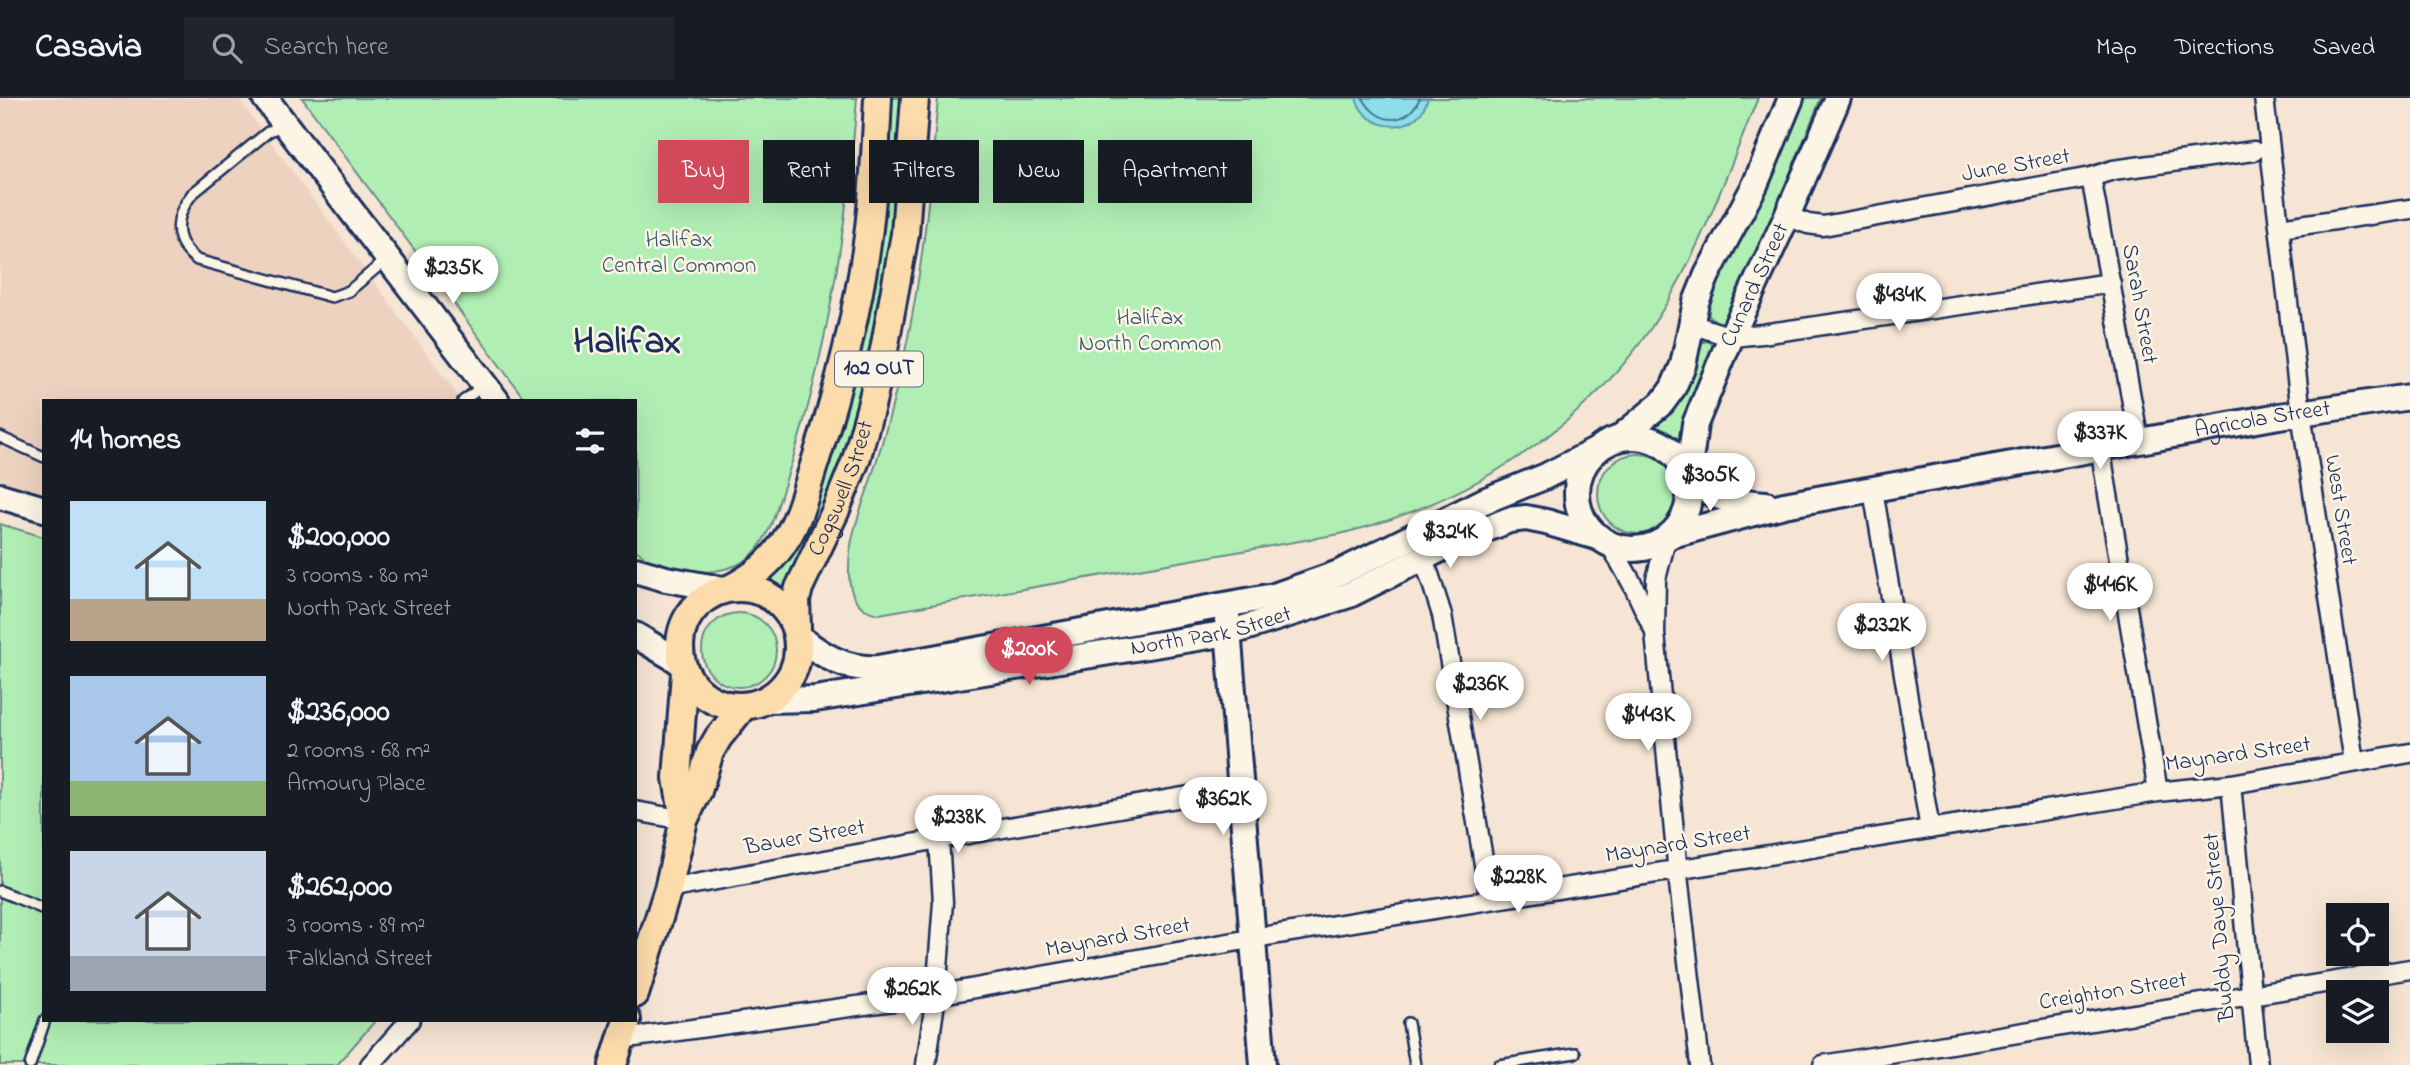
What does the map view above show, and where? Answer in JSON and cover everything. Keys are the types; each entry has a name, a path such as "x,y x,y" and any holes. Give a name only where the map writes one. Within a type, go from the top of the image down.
{"main road":[{"path":"265,98 491,393"},
{"name":"Cogswell Street","path":"727,588 758,572 787,538 798,514 835,400 854,320 868,236 878,98"},
{"name":"Cogswell Street","path":"799,633 796,600 799,588 856,460 884,350 905,234 915,98"},
{"name":"Cunard Street","path":"1608,444 1662,403 1673,388 1683,365 1696,302 1707,275 1755,185 1791,98"},
{"name":"Cunard Street","path":"1688,479 1695,424 1838,98"},
{"name":"Agricola Street","path":"1669,537 1784,505 2100,447 2410,397"},
{"path":"1633,436 1661,443 1682,463 1688,479 1690,501 1684,520 1669,537 1649,548 1630,550 1604,541 1587,526 1580,514 1577,486 1581,472 1588,460 1608,444 1633,436"},
{"name":"North Park Street","path":"799,633 828,658 842,665 862,669 878,668 1274,596 1339,573 1484,501 1544,477 1608,444"},
{"name":"Agricola Street","path":"1688,479 1725,500 1784,505"},
{"path":"0,496 42,508"},
{"name":"North Park Street","path":"754,704 815,699 1229,633 1349,595 1509,520 1546,522 1604,541"},
{"path":"637,571 666,579 727,588 747,588 763,593 777,601 789,613 799,633"},
{"path":"684,820 677,778 684,668 680,643 685,624 695,608 708,596 727,588"},
{"path":"1226,606 1264,1065"},
{"name":"102 OUT","path":"637,988 668,889 684,820 698,791 710,752 718,738 754,704 779,688 791,672 797,655 799,633"},
{"path":"637,636 684,668 699,689 710,698 727,705 754,704"},
{"path":"613,1065 624,1030"}],"street":[{"name":"West Street","path":"2264,98 2301,413 2354,762"},
{"name":"June Street","path":"1787,216 1823,226 2091,177 2113,170 2254,151"},
{"name":"Sarah Street","path":"2091,177 2139,441"},
{"path":"2280,228 2410,209"},
{"path":"1691,324 1731,337 2111,284"},
{"path":"2100,447 2158,792"},
{"path":"1872,490 1930,829"},
{"path":"1669,537 1656,579 1655,633 1700,1065"},
{"path":"1604,541 1633,585 1655,633"},
{"path":"1421,559 1429,574 1442,615 1490,900"},
{"name":"Maynard Street","path":"624,1030 936,995 1490,900 2158,792 2231,784 2410,753"},
{"name":"Buddy Daye Street","path":"2231,784 2258,1065"},
{"name":"Bauer Street","path":"668,889 1241,787"},
{"path":"637,811 684,820"},
{"path":"926,1065 936,995 943,902 939,839"},
{"name":"Creighton Street","path":"1823,1065 2410,969"},
{"path":"370,1065 408,1022"}],"lane":[{"path":"285,123 268,132 187,200 177,222 186,252 197,260 332,297 349,291 388,258"},
{"path":"470,399 491,393"},
{"path":"0,438 42,456"},
{"path":"0,891 42,908"},
{"path":"30,1065 44,1022"},
{"path":"1408,1023 1415,1065"},
{"path":"1499,1065 1575,1053"}],"shaded area":[{"path":"0,98 238,98 461,399 42,399 42,492 0,480"}],"green space":[{"name":"Halifax Central Common","path":"302,98 857,98 854,140 763,140 763,203 846,203 824,341 800,436 769,530 745,561 721,570 679,572 657,566 637,551 637,399 525,399"},
{"path":"892,98 908,98 904,140 888,140"},
{"name":"Halifax North Common","path":"938,98 1758,98 1692,256 1665,306 1636,348 1603,387 1566,422 1482,479 1389,520 1340,534 879,614 870,612 854,598 849,575 849,556 892,408 906,347 919,277 928,203 979,203 979,140 934,140"},
{"path":"1804,98 1821,98 1730,320 1726,324 1720,324 1709,316 1707,299 1768,185"},
{"path":"881,203 898,203 857,438 789,594 782,594 766,578 791,552 811,521 842,427 861,353"},
{"path":"1707,341 1714,345 1717,351 1681,448 1668,437 1648,429 1700,343"},
{"path":"1638,454 1653,457 1666,466 1675,479 1678,494 1675,509 1666,522 1653,531 1638,534 1623,531 1610,522 1601,509 1598,494 1601,479 1610,466 1623,457"},
{"path":"0,524 42,536 42,1022 374,1022 337,1065 0,1065"},
{"path":"739,613 760,619 770,629 776,650 770,671 760,681 739,687 718,681 708,671 702,650 708,629 718,619"}],"water":[{"path":"1356,98 1428,98 1421,112 1412,121 1393,126 1374,121 1366,115"}],"district":[{"name":"Halifax","path":"627,343"}]}
